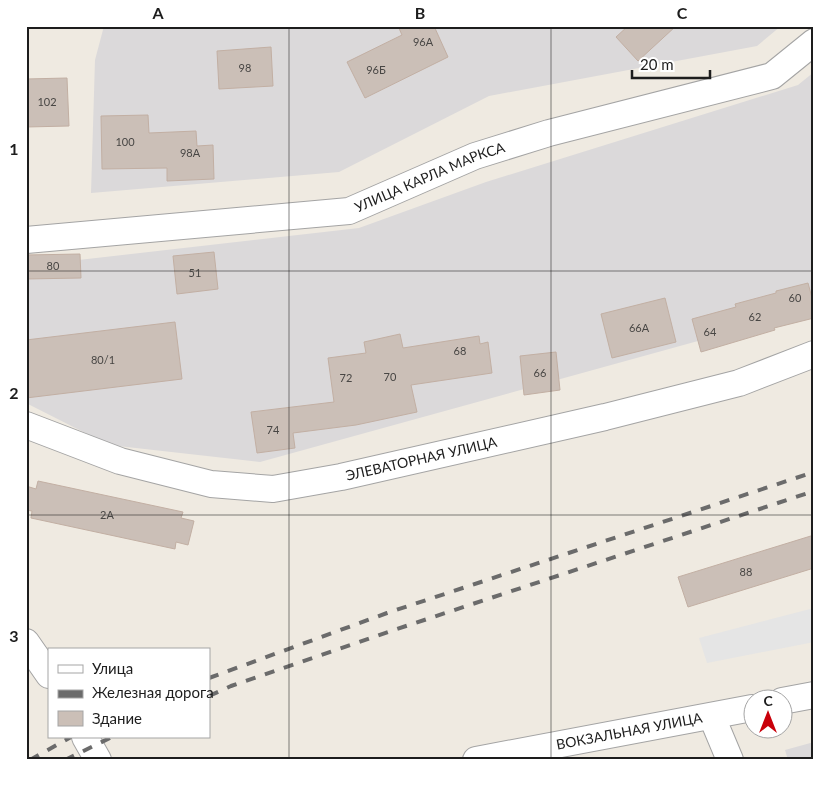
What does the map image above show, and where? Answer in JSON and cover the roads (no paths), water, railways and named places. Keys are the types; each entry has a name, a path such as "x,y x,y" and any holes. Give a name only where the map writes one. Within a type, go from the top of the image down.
{"street":[{"name":"УЛИЦА КАРЛА МАРКСА","path":"26,240 349,211 475,156 549,133 772,76 814,42"},
{"name":"ЭЛЕВАТОРНАЯ УЛИЦА","path":"26,425 129,463 211,484 274,488 341,477 605,417 739,383 814,354"},
{"path":"26,642 48,674"},
{"path":"792,700 814,695"},
{"name":"ВОКЗАЛЬНАЯ УЛИЦА","path":"476,760 742,710"},
{"path":"712,717 730,760"},
{"path":"86,738 98,760"}],"railway":[{"path":"210,678 387,613 814,472"},
{"path":"210,696 231,686 394,630 814,491"},
{"path":"30,760 69,738"},
{"path":"65,760 110,738"}]}
